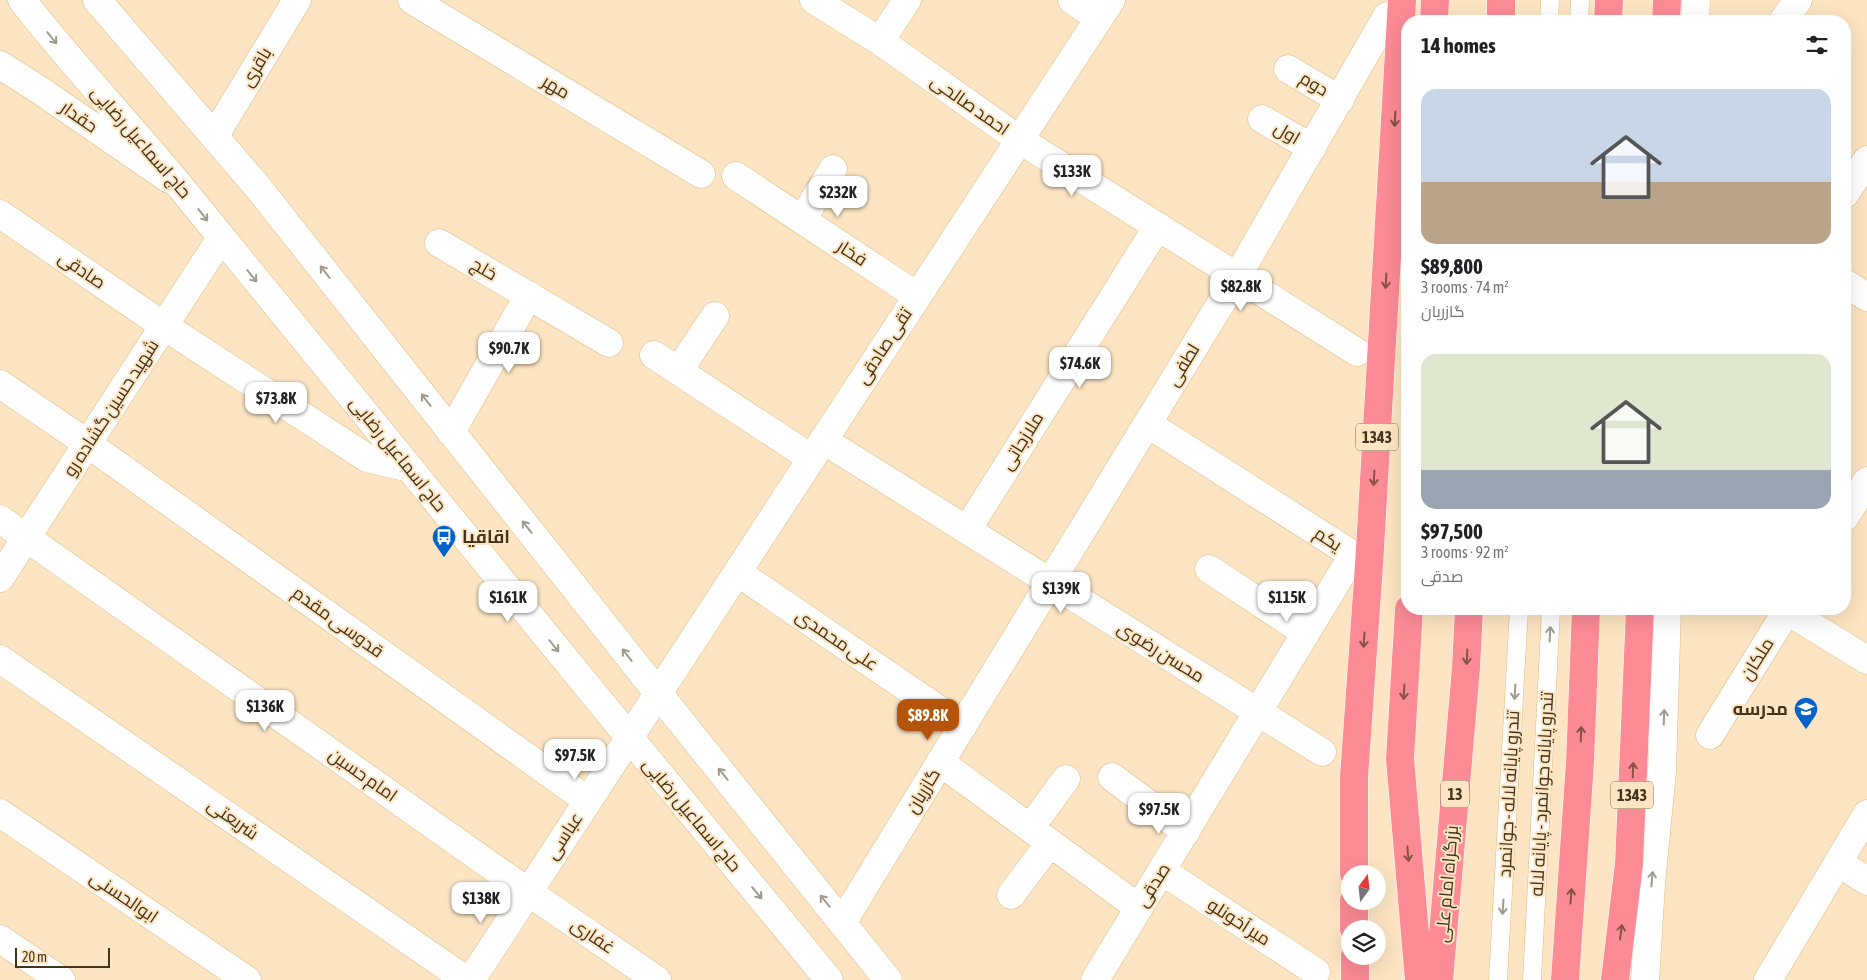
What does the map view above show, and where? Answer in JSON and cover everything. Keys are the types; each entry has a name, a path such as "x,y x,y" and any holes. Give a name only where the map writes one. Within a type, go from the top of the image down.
{"highway":[{"path":"1434,15 1435,0"},
{"path":"1501,0 1501,15"},
{"path":"1608,15 1609,0"},
{"path":"1666,15 1667,0"},
{"name":"1343","path":"1354,865 1354,777 1370,555 1395,8"},
{"path":"1409,615 1400,759 1420,980"},
{"name":"بزرگراه امام علی","path":"1439,980 1470,615"},
{"path":"1565,980 1580,762 1586,615"},
{"name":"1343","path":"1615,980 1630,864 1640,615"},
{"path":"1354,965 1355,980"}],"street":[{"name":"حاج اسماعیل رضایی","path":"22,0 53,40 181,188 628,738 830,980"},
{"path":"97,0 256,184 658,693 888,980"},
{"name":"باقری","path":"215,135 297,0"},
{"name":"مهر","path":"412,0 700,174"},
{"name":"احمد صالحی","path":"814,0 880,41 1020,140 1357,352"},
{"path":"880,41 907,0"},
{"path":"1072,0 1105,9"},
{"path":"1695,15 1696,0"},
{"path":"1787,15 1798,0"},
{"name":"لطفی","path":"1051,583 1237,277 1395,8"},
{"name":"تقی صادقی","path":"658,693 1105,9"},
{"name":"حقدار","path":"0,65 38,89 181,188"},
{"name":"دوم","path":"1288,69 1340,100"},
{"name":"اول","path":"1262,119 1312,148"},
{"path":"1851,185 1867,160"},
{"path":"802,220 833,169"},
{"name":"فخار","path":"736,176 917,296"},
{"name":"صادقی","path":"0,214 164,326 367,458 410,468"},
{"name":"ملازجاتی","path":"967,530 1158,226"},
{"name":"شهید حسین گشاده رو","path":"0,578 221,238"},
{"name":"خلج","path":"439,243 610,343"},
{"path":"1851,287 1867,297"},
{"path":"451,432 529,295"},
{"path":"679,370 716,316"},
{"name":"محسن رضوی","path":"654,355 817,449 967,530 1322,752"},
{"name":"قدوسی مقدم","path":"0,384 88,444 587,800"},
{"name":"یکم","path":"1148,424 1353,555 1258,712"},
{"path":"1851,509 1864,491"},
{"name":"امام حسین","path":"0,519 528,892"},
{"path":"1209,569 1306,633"},
{"name":"علی محمدی","path":"737,572 962,726"},
{"name":"گازریان","path":"842,922 1051,583"},
{"path":"1645,980 1651,884 1662,772 1667,615"},
{"name":"ملکان","path":"1710,735 1783,615"},
{"path":"1796,615 1867,660"},
{"name":"شریعتی","path":"0,659 466,980"},
{"name":"عباسی","path":"471,980 658,693"},
{"name":"صدقی","path":"1095,980 1258,712"},
{"path":"940,762 1139,908"},
{"path":"1112,777 1186,832"},
{"path":"1011,895 1066,779"},
{"name":"ابوالحسنی","path":"0,813 247,980"},
{"path":"1768,980 1867,814"},
{"path":"1838,862 1867,881"},
{"name":"میر آخونلو","path":"1162,872 1316,972"},
{"name":"غفاری","path":"528,892 657,980"},
{"path":"0,938 61,980"}],"lane":[{"path":"1549,15 1550,0"},
{"path":"1579,15 1580,0"},
{"name":"تندرو پایانه لاله - جوانمرد","path":"1498,980 1519,615"},
{"name":"تندرو پایانه جوانمرد - پایانه لاله","path":"1532,980 1551,615"}],"place":[{"name":"اقاقیا","path":"444,558"},
{"name":"مدرسه","path":"1806,730"}]}
